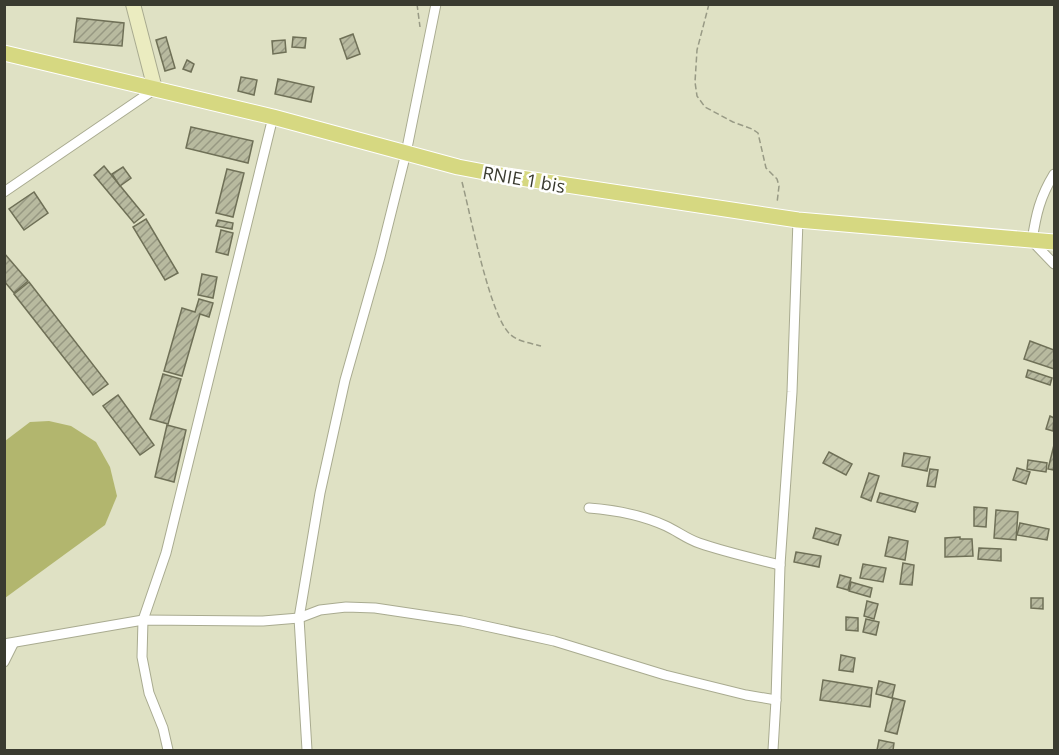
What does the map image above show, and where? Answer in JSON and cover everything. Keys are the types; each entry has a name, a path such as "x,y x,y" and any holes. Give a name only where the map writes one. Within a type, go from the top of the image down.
{"main road":[{"name":"RNIE 1 bis","path":"4,53 273,117 458,167 594,191 798,220 1054,242"}],"street":[{"path":"4,192 154,89 133,4"},
{"path":"307,750 299,618 320,493 345,380 380,257 406,153 436,4"},
{"path":"168,750 163,728 149,693 142,657 143,620 165,553 273,117"},
{"path":"1054,174 1042,194 1032,241 1054,264"},
{"path":"772,750 780,565 792,392 798,220"},
{"path":"589,508 616,511 663,524 695,542 780,565"},
{"path":"4,662 9,644 143,620 263,621 299,618 320,610 346,607 375,608 462,621 554,641 665,675 746,695 776,699"}],"path":[{"path":"709,4 697,50 695,82 697,96 705,107 758,133 765,168 777,179 779,186 776,217"},
{"path":"458,167 478,250 500,319 509,334 521,341 541,346"}],"green space":[{"path":"49,421 71,426 96,442 110,467 117,496 105,525 5,598 5,441 30,422"}],"building":[{"path":"77,18 124,23 122,46 74,42"},
{"path":"353,34 360,54 347,59 340,39"},
{"path":"166,37 175,68 165,71 156,40"},
{"path":"293,37 306,38 305,48 292,47"},
{"path":"285,40 286,52 273,54 272,41"},
{"path":"187,60 194,64 191,72 183,69"},
{"path":"241,77 257,80 254,95 238,91"},
{"path":"278,79 314,87 311,102 275,94"},
{"path":"191,127 253,141 248,163 186,148"},
{"path":"104,166 144,215 134,223 94,175"},
{"path":"123,167 131,178 120,186 112,174"},
{"path":"227,169 244,173 233,217 216,213"},
{"path":"34,192 48,213 24,230 9,209"},
{"path":"146,219 178,273 165,280 133,227"},
{"path":"218,220 233,223 232,229 216,226"},
{"path":"221,230 233,233 228,255 216,252"},
{"path":"4,253 28,281 14,293 4,281"},
{"path":"202,274 217,277 213,298 198,295"},
{"path":"29,282 108,384 93,395 14,294"},
{"path":"199,299 213,303 209,317 200,314 182,376 164,371 182,308 195,312"},
{"path":"1030,341 1054,350 1054,369 1024,359"},
{"path":"1028,370 1052,378 1050,385 1026,377"},
{"path":"163,374 181,379 168,424 150,419"},
{"path":"118,395 154,445 140,455 103,406"},
{"path":"1050,416 1054,418 1053,431 1046,429"},
{"path":"167,425 186,430 174,482 155,477"},
{"path":"1054,445 1054,470 1048,469"},
{"path":"829,452 852,464 846,475 823,463"},
{"path":"904,453 930,457 927,471 902,466"},
{"path":"1028,460 1047,463 1046,472 1027,469"},
{"path":"1017,468 1030,472 1026,484 1013,480"},
{"path":"930,469 938,470 935,487 927,486"},
{"path":"869,473 879,476 871,501 861,497"},
{"path":"880,493 918,503 915,512 877,502"},
{"path":"974,507 987,508 986,527 974,526"},
{"path":"996,510 1018,512 1016,540 994,538"},
{"path":"1020,523 1049,529 1047,540 1017,535"},
{"path":"816,528 841,535 838,545 813,538"},
{"path":"889,537 908,541 905,560 885,556"},
{"path":"960,537 960,539 972,539 973,556 945,557 945,538"},
{"path":"979,548 1001,549 1001,561 978,559"},
{"path":"796,552 821,556 819,567 794,562"},
{"path":"903,563 914,565 912,585 900,584"},
{"path":"863,564 886,568 883,582 860,578"},
{"path":"840,575 851,578 848,590 837,587"},
{"path":"851,582 872,588 870,597 849,591"},
{"path":"1031,598 1043,598 1043,609 1031,608"},
{"path":"867,601 878,604 874,619 864,616"},
{"path":"846,617 858,618 858,631 846,630"},
{"path":"866,619 879,622 876,635 863,632"},
{"path":"841,655 855,658 853,672 839,670"},
{"path":"823,680 872,688 870,707 820,700"},
{"path":"879,681 895,685 892,698 876,694"},
{"path":"893,698 905,701 897,734 885,731"},
{"path":"879,740 894,743 893,750 877,750"}]}
